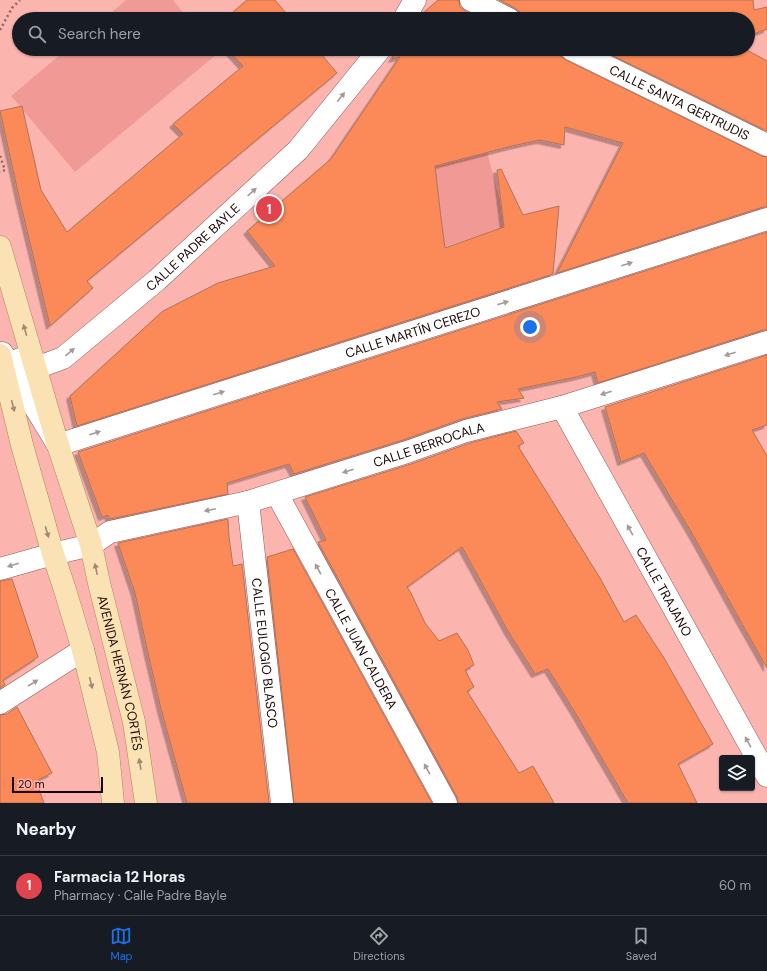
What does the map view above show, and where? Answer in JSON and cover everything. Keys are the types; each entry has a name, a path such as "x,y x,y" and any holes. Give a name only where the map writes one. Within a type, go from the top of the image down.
{"main road":[{"name":"AVENIDA HERNÁN CORTÉS","path":"0,246 58,445 91,544 99,583 134,722 146,803"},
{"path":"0,355 22,445 53,554 83,650 108,752 113,803"}],"street":[{"path":"408,12 416,0"},
{"path":"471,0 495,12"},
{"name":"CALLE PADRE BAYLE","path":"36,368 63,358 156,280 298,150 374,56"},
{"name":"CALLE SANTA GERTRUDIS","path":"585,56 767,145"},
{"name":"CALLE MARTÍN CEREZO","path":"58,445 767,219"},
{"path":"0,294 3,292 8,274"},
{"name":"CALLE BERROCALA","path":"91,544 110,532 248,502 277,494 407,452 466,431 562,408 767,342"},
{"name":"AVENIDA HERNÁN CORTÉS","path":"0,349 36,368"},
{"name":"AVENIDA HERNÁN CORTÉS","path":"0,349 58,445"},
{"name":"CALLE TRAJANO","path":"562,408 767,776"},
{"name":"CALLE JUAN CALDERA","path":"277,494 446,803"},
{"name":"CALLE EULOGIO BLASCO","path":"248,502 282,803"},
{"path":"0,569 91,544"},
{"path":"0,704 83,650"}],"path":[{"path":"0,30 12,8 20,0"},
{"path":"0,156 5,170 0,172"}],"shaded area":[{"path":"126,0 173,0 182,12 112,12"},
{"path":"59,56 215,56 75,172 11,96"},
{"path":"487,152 502,208 504,227 445,247 435,166"}],"building":[{"path":"247,0 275,0 285,12 233,12"},
{"path":"438,0 459,0 460,7 467,12 424,12"},
{"path":"499,0 753,0 754,10 767,7 767,29 755,33 755,12 520,12"},
{"path":"755,54 767,61 767,131 613,56 755,56"},
{"path":"234,56 323,56 337,73 87,281 93,288 50,326 0,111 22,106 41,190 67,232 183,134 173,124 243,66"},
{"path":"394,56 560,56 762,156 767,157 767,207 557,273 623,143 565,127 564,145 540,140 435,166 445,248 504,227 497,170 501,169 523,215 559,206 553,274 77,426 70,396 163,311 218,283 275,266 247,231 331,159 400,57 392,59"},
{"path":"767,232 767,330 598,383 595,372 518,389 524,398 497,402 502,409 462,419 403,440 294,474 289,464 227,483 228,494 110,519 108,515 102,517 78,452"},
{"path":"767,355 767,425 752,430 767,456 767,668 693,535 644,453 621,462 605,407"},
{"path":"516,431 524,443 518,446 600,578 624,622 636,615 664,658 713,744 678,764 697,803 628,803 548,669 535,674 508,631 462,547 407,587 425,623 439,641 457,633 468,650 474,665 465,670 474,687 467,691 519,773 533,766 554,803 458,803 457,797 318,542 326,540 305,497 411,464 470,443"},
{"path":"228,519 233,566 242,564 269,803 187,803 161,709 135,593 118,543"},
{"path":"293,549 432,803 294,803 267,557"},
{"path":"12,579 38,657 3,680 5,685 0,688 0,581"},
{"path":"17,707 52,773 36,781 44,803 0,803 0,715 7,714"}],"place":[{"name":"Farmacia 12 Horas","path":"269,209"}]}
